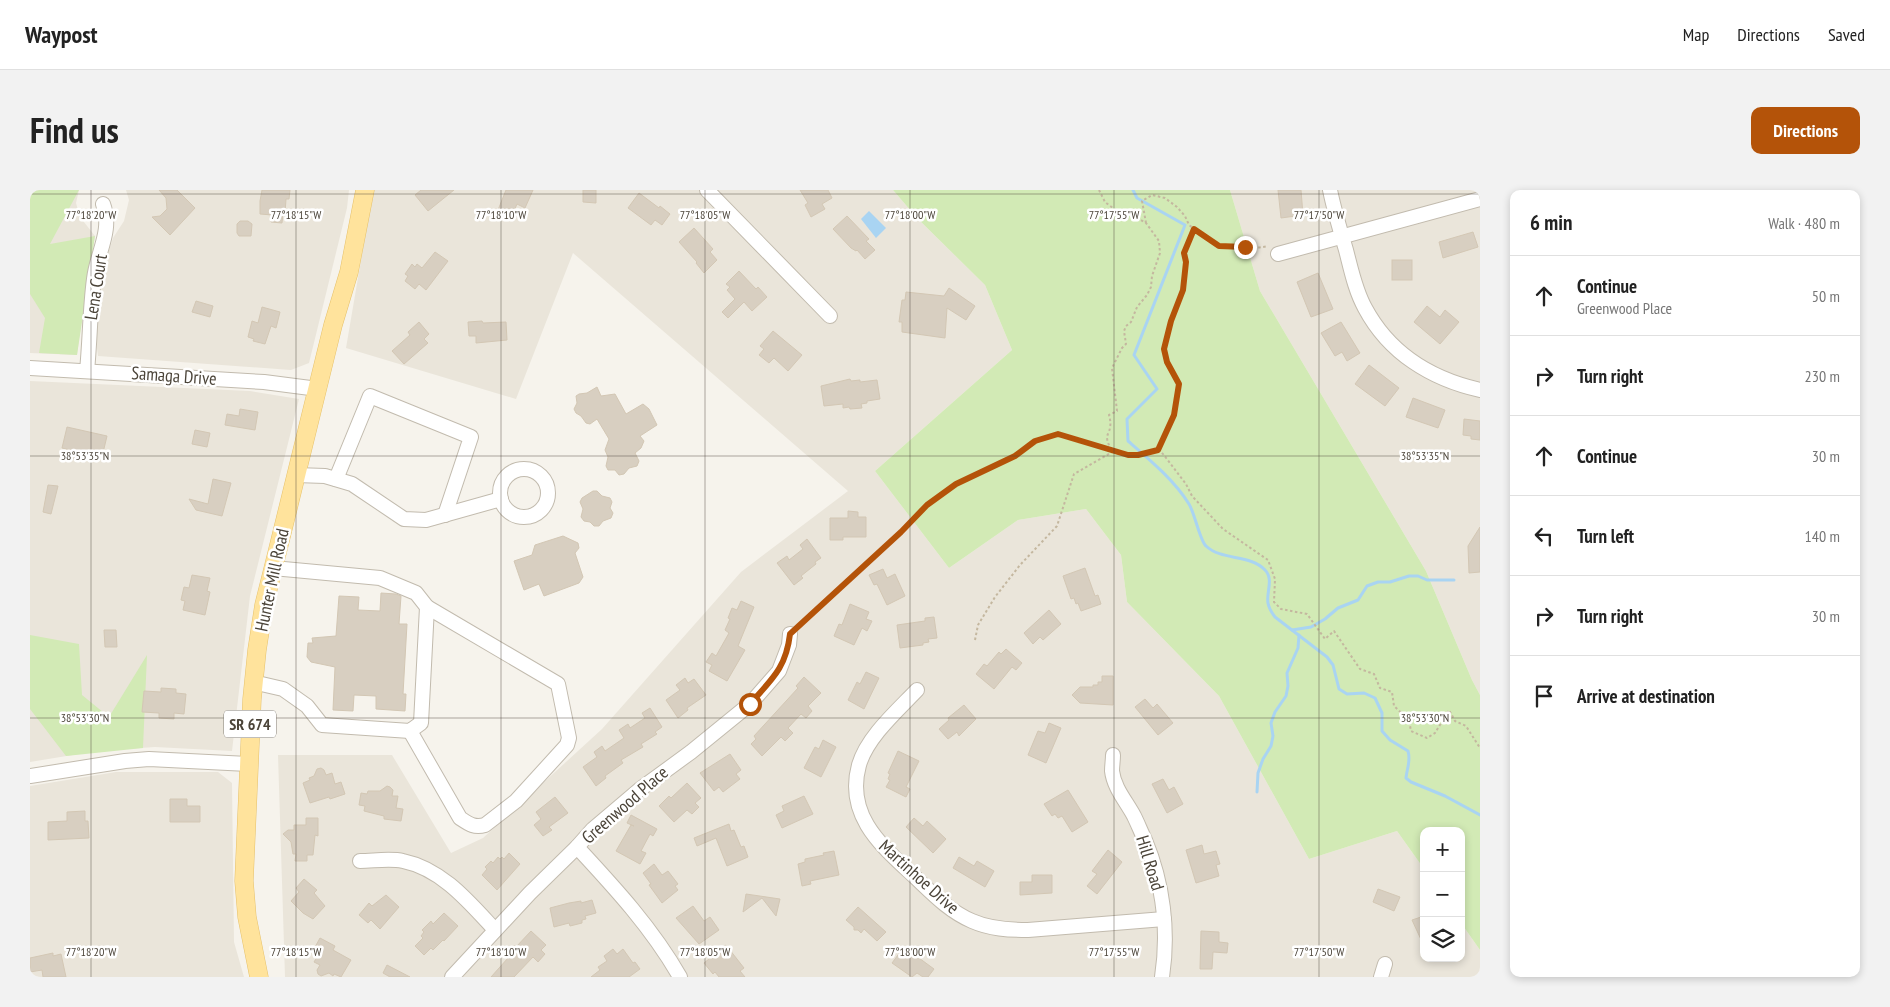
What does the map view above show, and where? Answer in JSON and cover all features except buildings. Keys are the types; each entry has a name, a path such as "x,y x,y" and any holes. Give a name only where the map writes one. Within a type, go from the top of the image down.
{"main road":[{"name":"Hunter Mill Road","path":"259,977 247,917 244,881 253,682 264,605 333,325 349,272 365,190"}],"street":[{"path":"707,190 830,316"},
{"path":"1330,190 1356,288 1365,308 1389,342 1404,356 1439,378 1480,390"},
{"path":"1272,250 1342,237 1480,199"},
{"name":"Lena Court","path":"87,371 94,277 106,235 107,223 103,204"},
{"name":"Samaga Drive","path":"30,368 264,382 318,389"},
{"path":"336,479 370,396 471,437 445,515"},
{"path":"296,475 325,476 352,484 404,519 426,520 501,499"},
{"path":"273,568 380,578 416,593 427,607 558,684 569,738 567,745 516,801 485,825 479,826 470,825 460,818 410,731"},
{"path":"253,682 283,689 307,706 322,724 410,731 421,723 427,607"},
{"name":"Greenwood Place","path":"452,977 593,829 638,790 691,752 750,704 779,671 789,645 790,634"},
{"name":"Martinhoe Drive","path":"917,690 890,718 865,751 859,764 856,794 859,808 872,833 881,845 941,902 973,922 992,928 1009,930 1164,919"},
{"name":"Hill Road","path":"1113,755 1112,770 1115,782 1134,816 1146,843 1155,872 1164,919 1165,940 1162,977"},
{"path":"30,776 141,760 248,764"},
{"path":"577,847 649,928 680,977"},
{"path":"360,861 402,861 436,874 461,894 495,930"}],"path":[{"path":"1099,190 1105,202 1126,218 1141,220 1146,223 1159,241 1160,253 1152,276 1151,288 1137,307 1131,322 1126,326 1124,331 1126,344 1112,368 1117,412 1109,415 1111,426 1107,437 1115,451"},
{"path":"1146,223 1142,201 1152,195 1165,198 1177,207 1185,216 1189,225 1219,246 1272,250"},
{"path":"1158,450 1174,415 1179,384 1167,362 1164,349 1171,321 1183,290 1186,262 1184,253 1194,229"},
{"path":"790,634 901,532 927,505 956,484 1015,456 1035,441 1058,434 1128,455 1138,455 1158,450"},
{"path":"1158,450 1186,484 1192,496 1223,529 1268,560 1275,579 1274,602 1281,609 1307,614 1325,639 1334,631 1360,668 1374,674 1380,688 1392,692 1394,706 1409,720 1411,731 1427,738 1435,733 1449,710 1455,721 1466,726 1480,748"},
{"path":"975,640 978,625 995,596 1020,565 1057,526 1074,474 1115,451"}],"shaded area":[{"path":"30,190 79,190 76,203 80,217 95,236 77,355 30,353"},
{"path":"126,190 349,190 347,208 309,363 291,370 98,356 94,326 102,273 113,238 124,221 129,200"},
{"path":"373,190 893,190 917,218 985,285 1012,350 875,471 949,568 1018,520 1086,509 1121,555 1127,602 1219,696 1309,859 1397,831 1420,863 1420,962 1465,962 1465,929 1480,950 1480,977 285,977 278,755 392,755 451,853 483,838 602,729 741,572 848,491 573,253 516,399 346,348"},
{"path":"1230,190 1480,190 1480,695 1426,571 1260,291"},
{"path":"30,381 250,391 299,399 250,596 232,751 155,747 97,751 30,762"},
{"path":"116,772 218,772 232,783 234,942 244,977 30,977 30,786"}],"green space":[{"path":"30,190 79,190 50,244 95,236 77,355 39,353 45,318 30,294"},
{"path":"893,190 1230,190 1260,291 1426,571 1480,695 1480,950 1465,929 1465,827 1420,827 1420,863 1397,831 1309,859 1219,696 1127,602 1121,555 1086,509 1018,520 949,568 875,471 1012,350 985,285 917,218"},
{"path":"30,635 79,644 82,695 109,717 147,655 143,748 66,756 30,709"}],"water":[{"path":"869,211 886,228 876,238 861,219"}],"waterway":[{"path":"1133,190 1137,198 1185,225 1134,355 1157,389 1127,419 1128,441 1161,471 1183,495 1191,508 1206,546 1220,554 1252,562 1265,570 1269,578 1268,605 1275,617 1327,657 1333,665 1339,689 1347,694 1364,693 1375,698 1382,713 1382,731 1390,740 1408,751 1409,761 1406,778 1480,815"},
{"path":"1292,630 1311,627 1325,619 1338,608 1358,600 1367,586 1378,582 1390,582 1409,576 1418,576 1427,580 1454,580"},
{"path":"1257,792 1258,773 1263,759 1271,746 1273,736 1271,723 1275,712 1286,696 1288,686 1287,673 1298,648 1299,635"}],"route":[{"path":"750,704 779,671 789,645 790,634 901,532 927,505 956,484 1015,456 1035,441 1058,434 1128,455 1138,455 1158,450 1174,415 1179,384 1167,362 1164,349 1171,321 1183,290 1186,262 1184,253 1194,229 1219,246 1245,247"}]}
